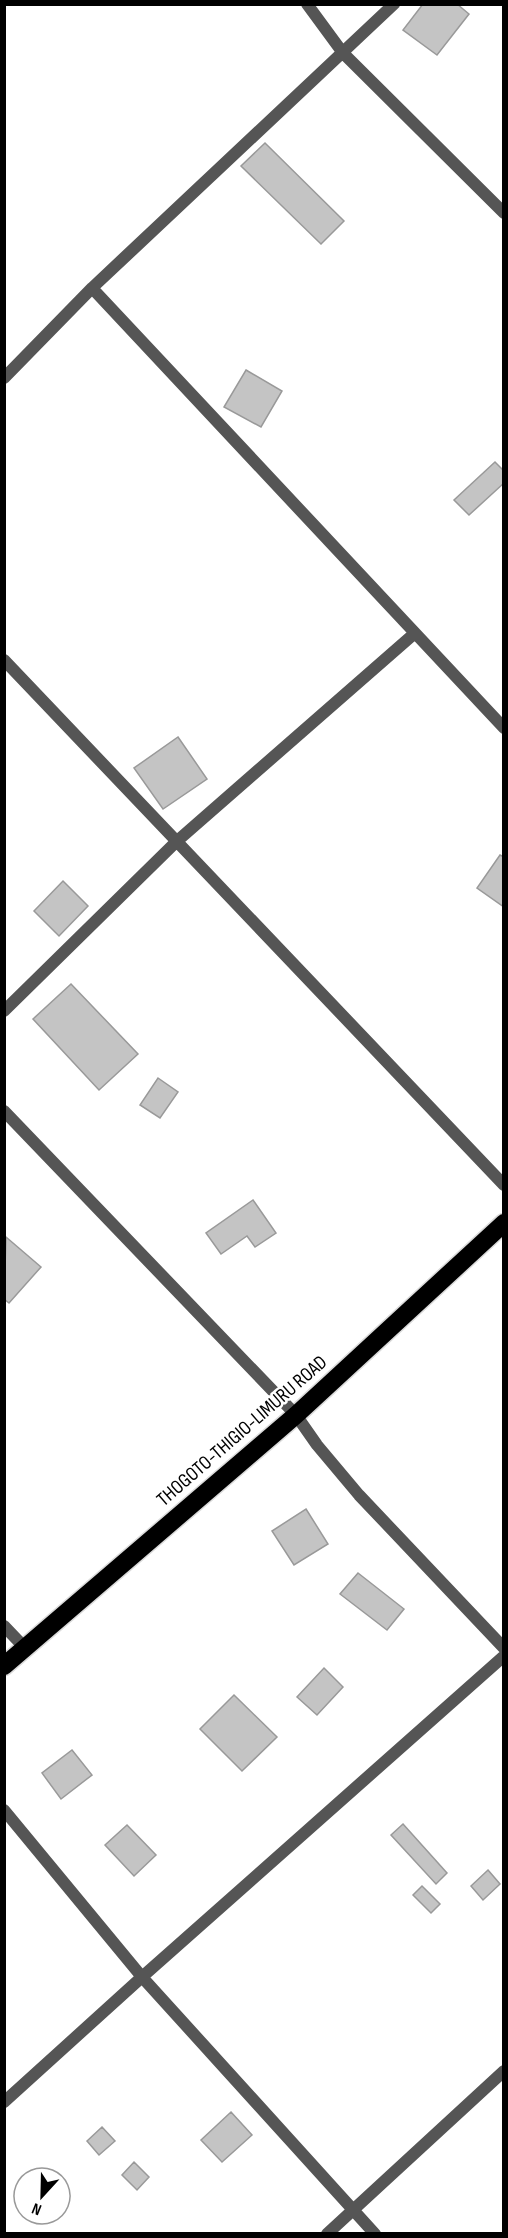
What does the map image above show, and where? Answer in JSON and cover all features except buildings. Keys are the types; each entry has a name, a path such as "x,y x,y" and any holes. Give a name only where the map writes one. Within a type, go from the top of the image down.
{"highway":[{"name":"THOGOTO-THIGIO-LIMURU ROAD","path":"4,1666 297,1415 504,1223"}],"street":[{"path":"308,4 343,53 504,213"},
{"path":"4,378 92,288 394,4"},
{"path":"92,288 504,728"},
{"path":"4,1011 176,842 415,633"},
{"path":"4,660 504,1185"},
{"path":"4,1111 297,1415 317,1445 359,1495 504,1648"},
{"path":"4,1626 25,1648"},
{"path":"4,2102 504,1656"},
{"path":"4,1810 142,1977 375,2234"},
{"path":"327,2234 504,2071"}]}
